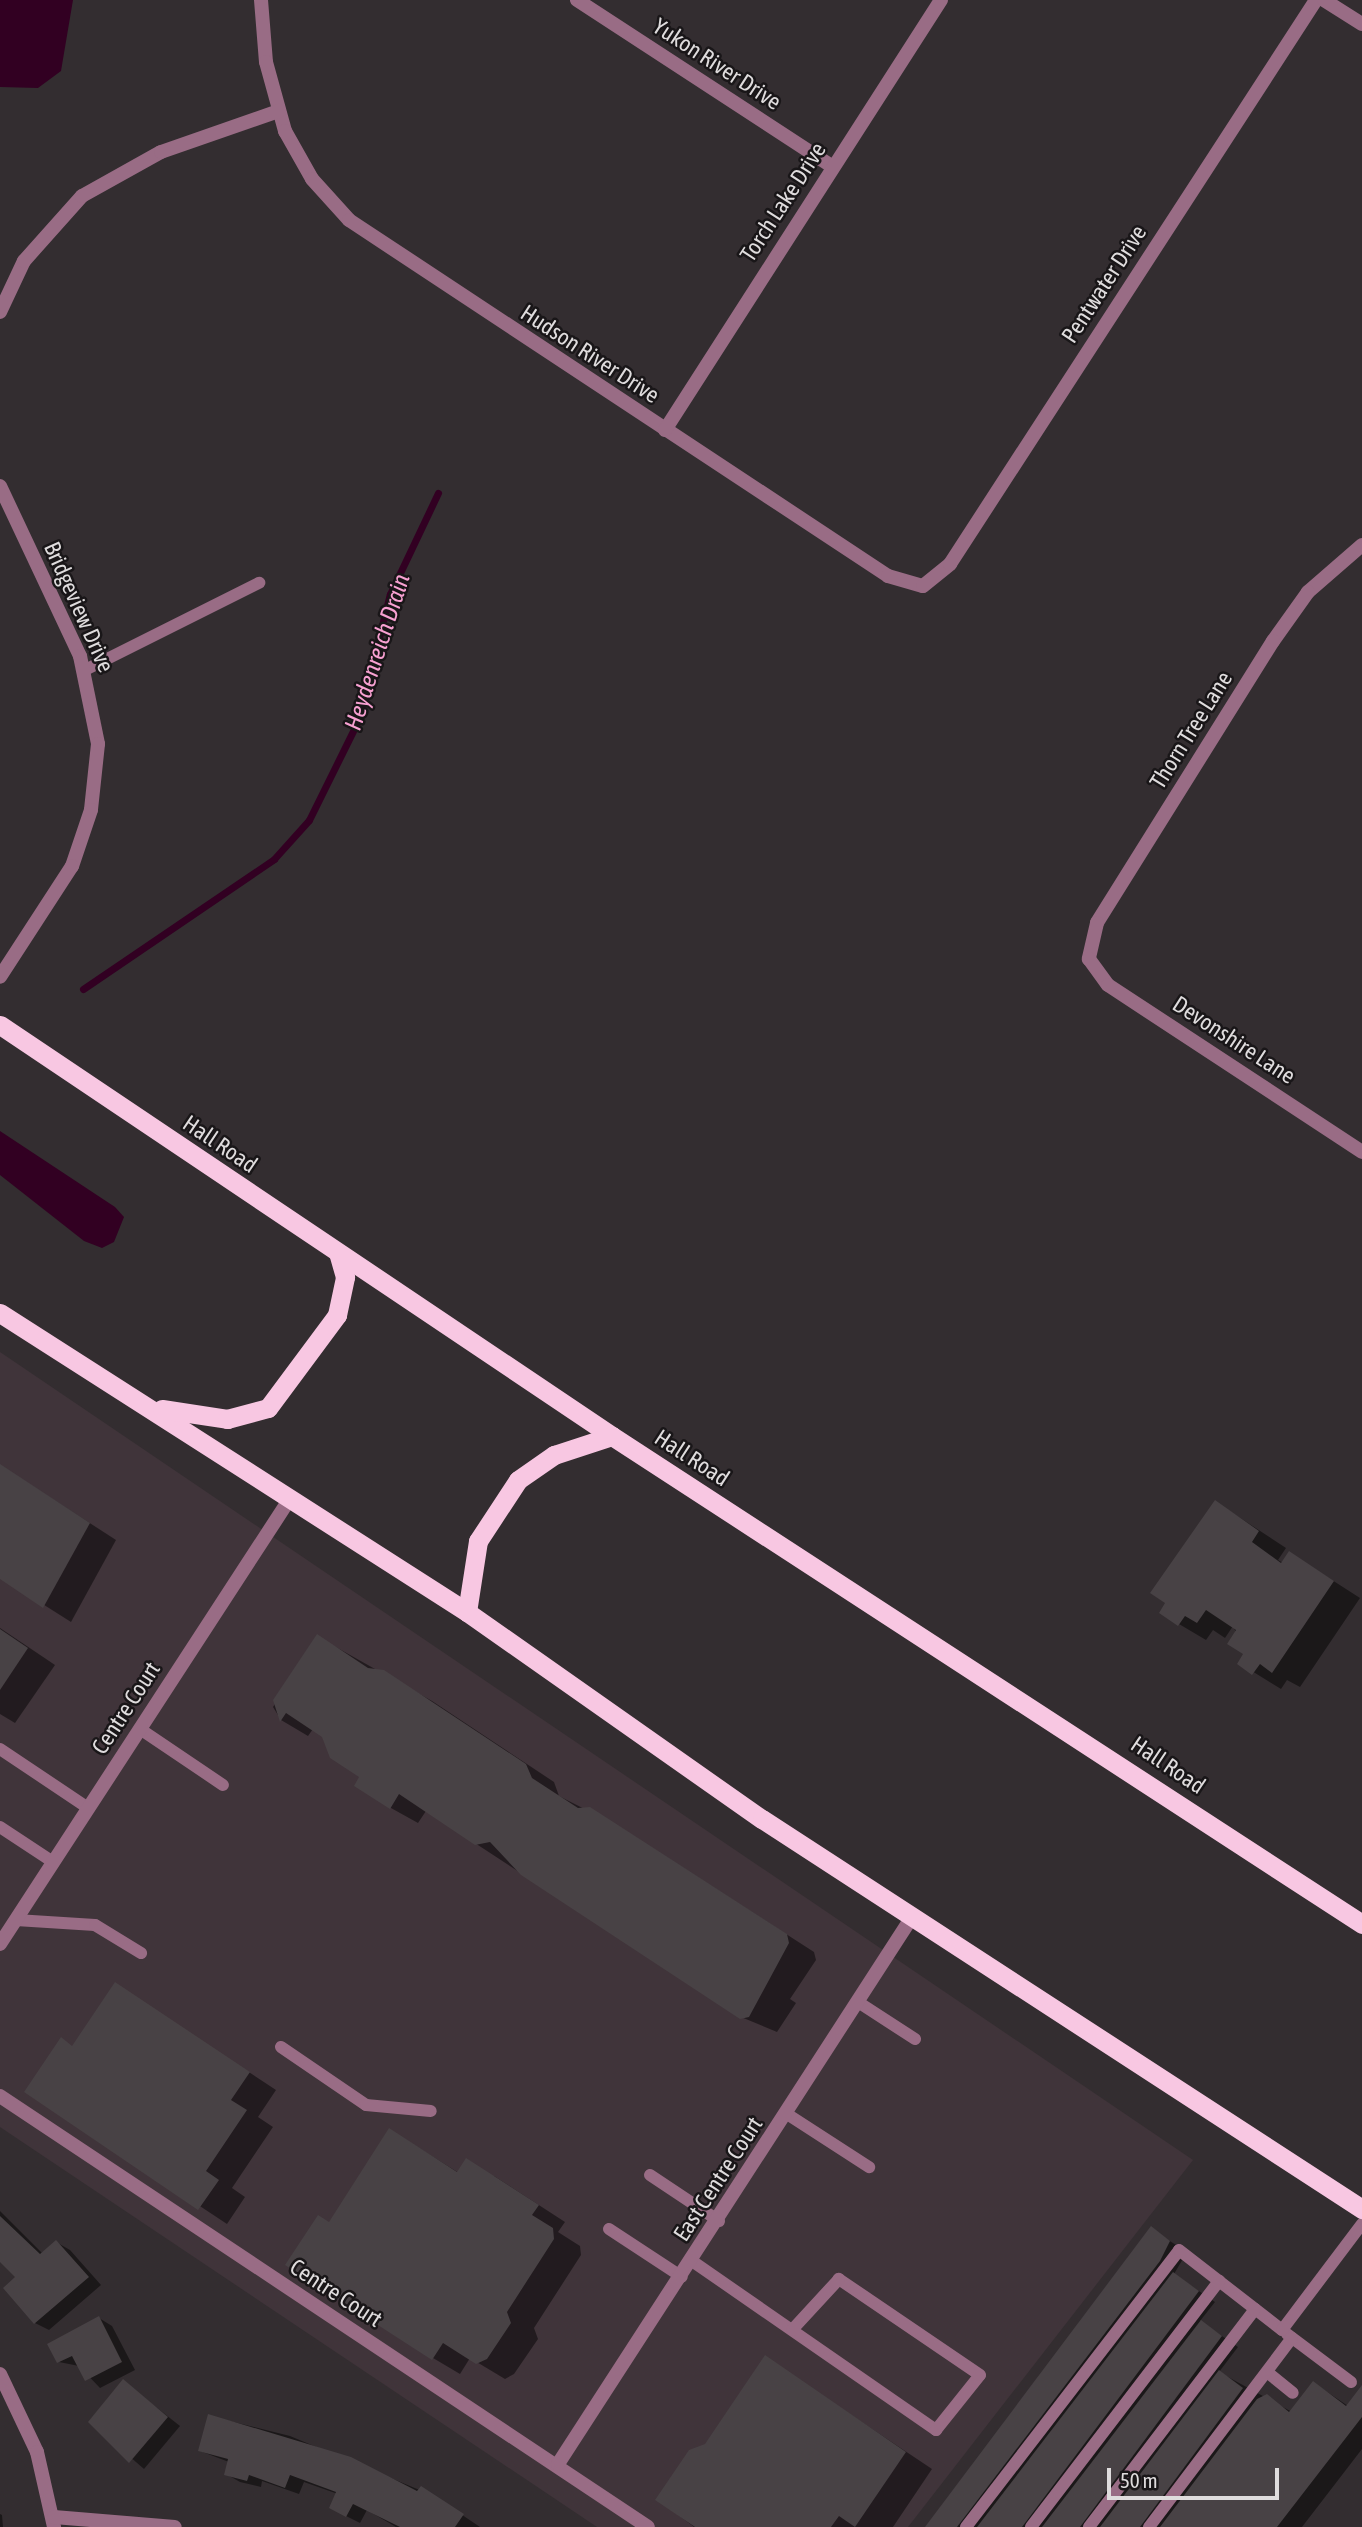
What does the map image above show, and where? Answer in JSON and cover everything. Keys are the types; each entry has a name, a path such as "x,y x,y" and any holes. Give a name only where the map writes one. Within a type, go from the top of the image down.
{"highway":[{"name":"Hall Road","path":"0,1025 612,1436 1362,1924"},
{"path":"155,1408 227,1419 268,1408 337,1315 345,1277 338,1253"},
{"path":"0,1313 155,1408 467,1612 912,1917 1362,2209"},
{"path":"467,1612 470,1562 518,1480 554,1455 612,1436"}],"street":[{"name":"Hudson River Drive","path":"261,0 279,111 312,179 370,238 888,576 923,586"},
{"name":"Yukon River Drive","path":"577,0 832,166"},
{"name":"Torch Lake Drive","path":"665,430 941,0"},
{"name":"Pentwater Drive","path":"923,586 950,564 1317,0"},
{"path":"1324,0 1362,24"},
{"path":"0,312 24,261 82,196 144,160 279,111"},
{"name":"Bridgeview Drive","path":"0,486 85,670 98,744 92,810 72,866 0,977"},
{"name":"Thorn Tree Lane","path":"1089,959 1097,923 1273,641 1308,592 1362,545"},
{"name":"Devonshire Lane","path":"1089,959 1108,985 1362,1152"},
{"name":"Centre Court","path":"0,1944 291,1497"},
{"name":"East Centre Court","path":"558,2464 719,2221 912,1917"},
{"name":"Centre Court","path":"0,2096 558,2464 648,2527"},
{"path":"0,2374 37,2452 54,2522 175,2527"}],"lane":[{"path":"85,670 259,583"},
{"path":"140,1729 223,1784"},
{"path":"0,1749 88,1808"},
{"path":"0,1827 53,1862"},
{"path":"16,1920 95,1925 141,1953"},
{"path":"858,2002 915,2039"},
{"path":"281,2047 366,2105 431,2111"},
{"path":"787,2114 869,2167"},
{"path":"650,2175 719,2221"},
{"path":"1149,2527 1266,2372 1287,2334 1362,2224"},
{"path":"609,2229 682,2277"},
{"path":"966,2527 1179,2250 1351,2382"},
{"path":"692,2261 936,2430 980,2375 839,2279 792,2330"},
{"path":"1031,2527 1219,2281"},
{"path":"1089,2527 1255,2309"},
{"path":"1266,2372 1293,2393"}],"shaded area":[{"path":"0,0 73,0 61,71 38,88 0,87"},
{"path":"0,1131 115,1207 124,1217 114,1242 102,1248 84,1241 0,1175"},
{"path":"0,1352 1193,2160 908,2527 597,2527 0,2127"}],"building":[{"path":"0,1464 90,1523 43,1608 0,1579"},
{"path":"1215,1500 1259,1531 1252,1542 1281,1563 1289,1551 1334,1581 1272,1673 1260,1664 1252,1675 1237,1664 1243,1654 1227,1644 1236,1630 1206,1610 1197,1623 1185,1616 1178,1626 1159,1613 1165,1603 1150,1593"},
{"path":"0,1629 28,1648 0,1690"},
{"path":"317,1634 368,1668 384,1670 526,1764 532,1778 578,1808 590,1807 787,1934 789,1943 749,2017 740,2019 521,1875 490,1842 475,1845 399,1794 390,1809 354,1786 359,1777 330,1758 322,1737 286,1713 280,1722 273,1700"},
{"path":"115,1982 250,2072 231,2100 247,2110 206,2171 219,2180 198,2210 24,2092 61,2037 72,2046"},
{"path":"389,2128 457,2172 466,2158 539,2205 532,2215 553,2228 554,2239 507,2312 511,2323 487,2359 476,2364 443,2343 432,2360 285,2265 318,2215 329,2222"},
{"path":"0,2216 40,2254 56,2240 89,2277 34,2324 3,2288 15,2277 0,2262"},
{"path":"1151,2226 1170,2241 1160,2261 957,2527 925,2527"},
{"path":"1173,2272 1199,2291 1022,2527 977,2527"},
{"path":"99,2316 122,2362 85,2381 72,2356 57,2363 47,2344"},
{"path":"1201,2320 1222,2336 1080,2527 1042,2527"},
{"path":"765,2355 906,2452 855,2527 839,2516 831,2527 695,2527 655,2500 689,2450 705,2444"},
{"path":"1219,2370 1243,2388 1140,2527 1100,2527"},
{"path":"123,2379 168,2417 129,2463 88,2422"},
{"path":"1313,2381 1346,2406 1362,2385 1362,2417 1277,2527 1160,2527 1257,2399 1267,2394 1289,2412"},
{"path":"208,2414 351,2457 417,2491 421,2486 464,2514 455,2527 400,2527 353,2504 346,2517 329,2508 336,2492 290,2475 285,2488 249,2475 247,2481 224,2475 228,2459 198,2451"}],"waterway":[{"name":"Heydenreich Drain","path":"83,989 274,859 309,820 358,721 390,594 438,493"}]}
